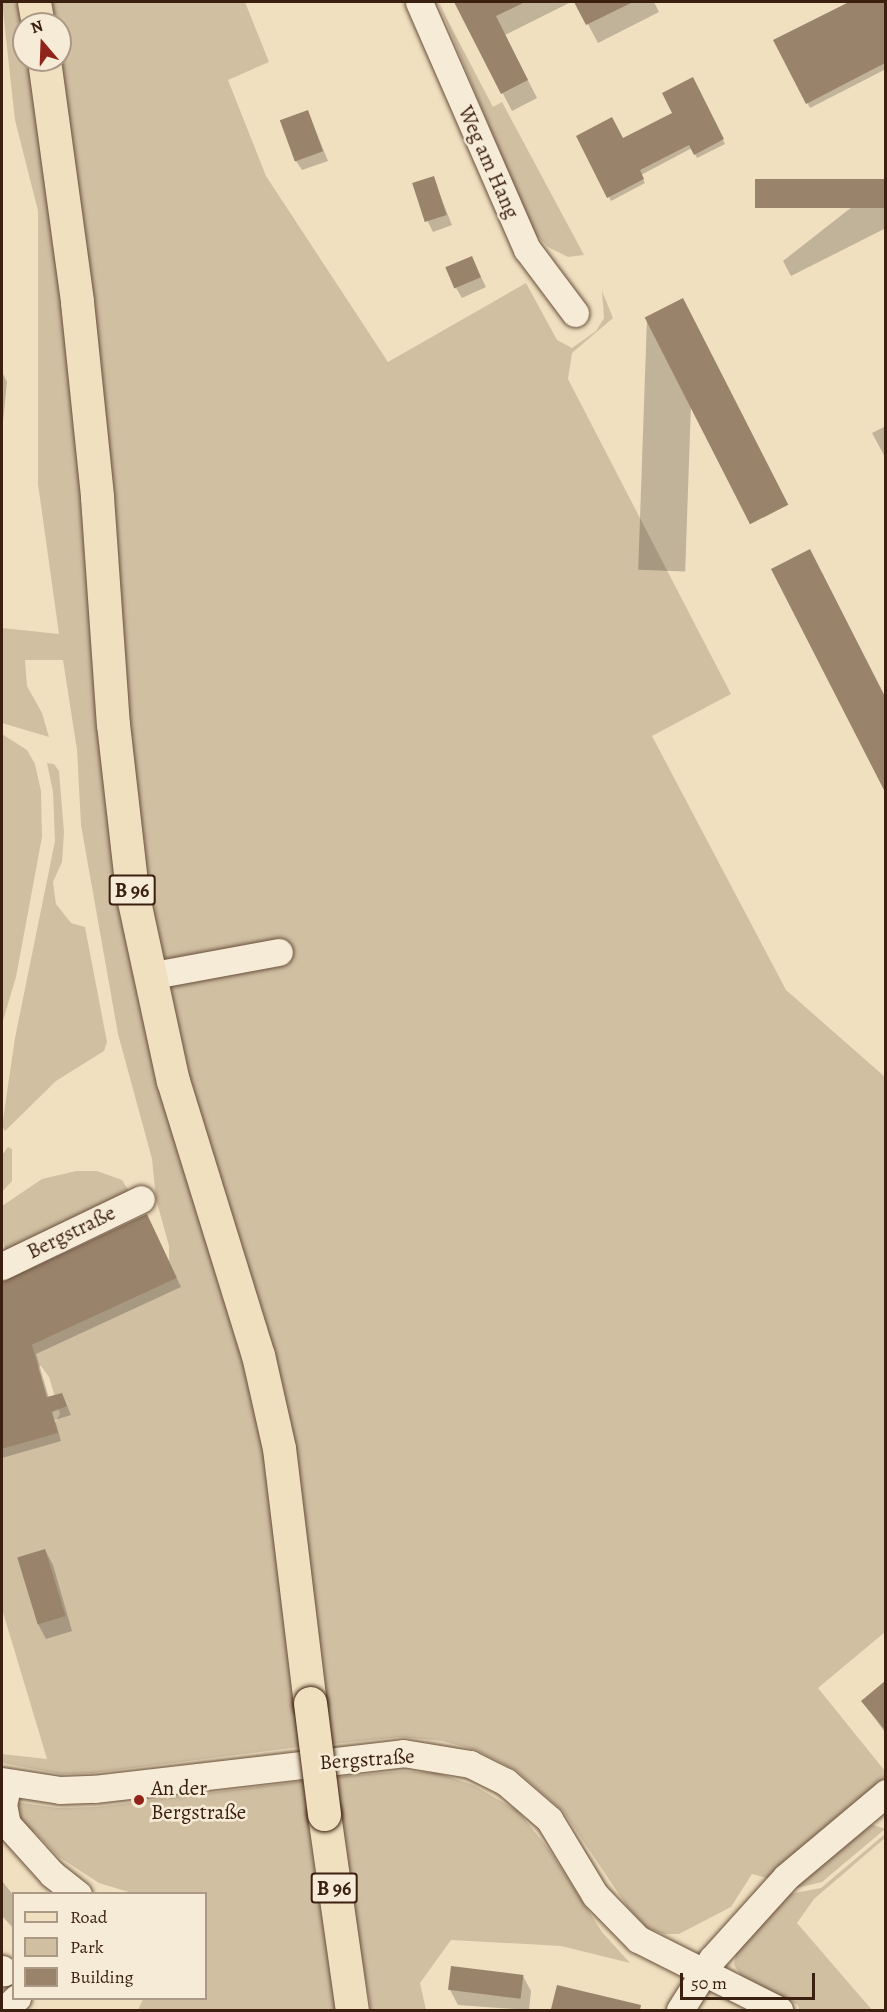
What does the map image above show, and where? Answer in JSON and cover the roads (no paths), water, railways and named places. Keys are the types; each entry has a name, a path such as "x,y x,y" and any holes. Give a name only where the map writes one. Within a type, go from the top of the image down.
{"main road":[{"name":"B 96","path":"46,72 77,303 97,497 123,824 148,976 173,1082 258,1355 279,1448 324,1814 352,2010"}],"street":[{"name":"Weg am Hang","path":"419,2 527,249 575,313"},
{"path":"148,976 279,952"},
{"name":"Bergstraße","path":"2,1266 141,1199"},
{"name":"Bergstraße","path":"77,1892 52,1874 7,1824 3,1804 5,1782 60,1790 94,1789 404,1753 470,1764 506,1782 543,1812 566,1842 595,1895 638,1939 779,2010"},
{"path":"680,2010 704,1973 792,1872 885,1793"}],"place":[{"name":"An der Bergstraße","path":"139,1800"}]}
